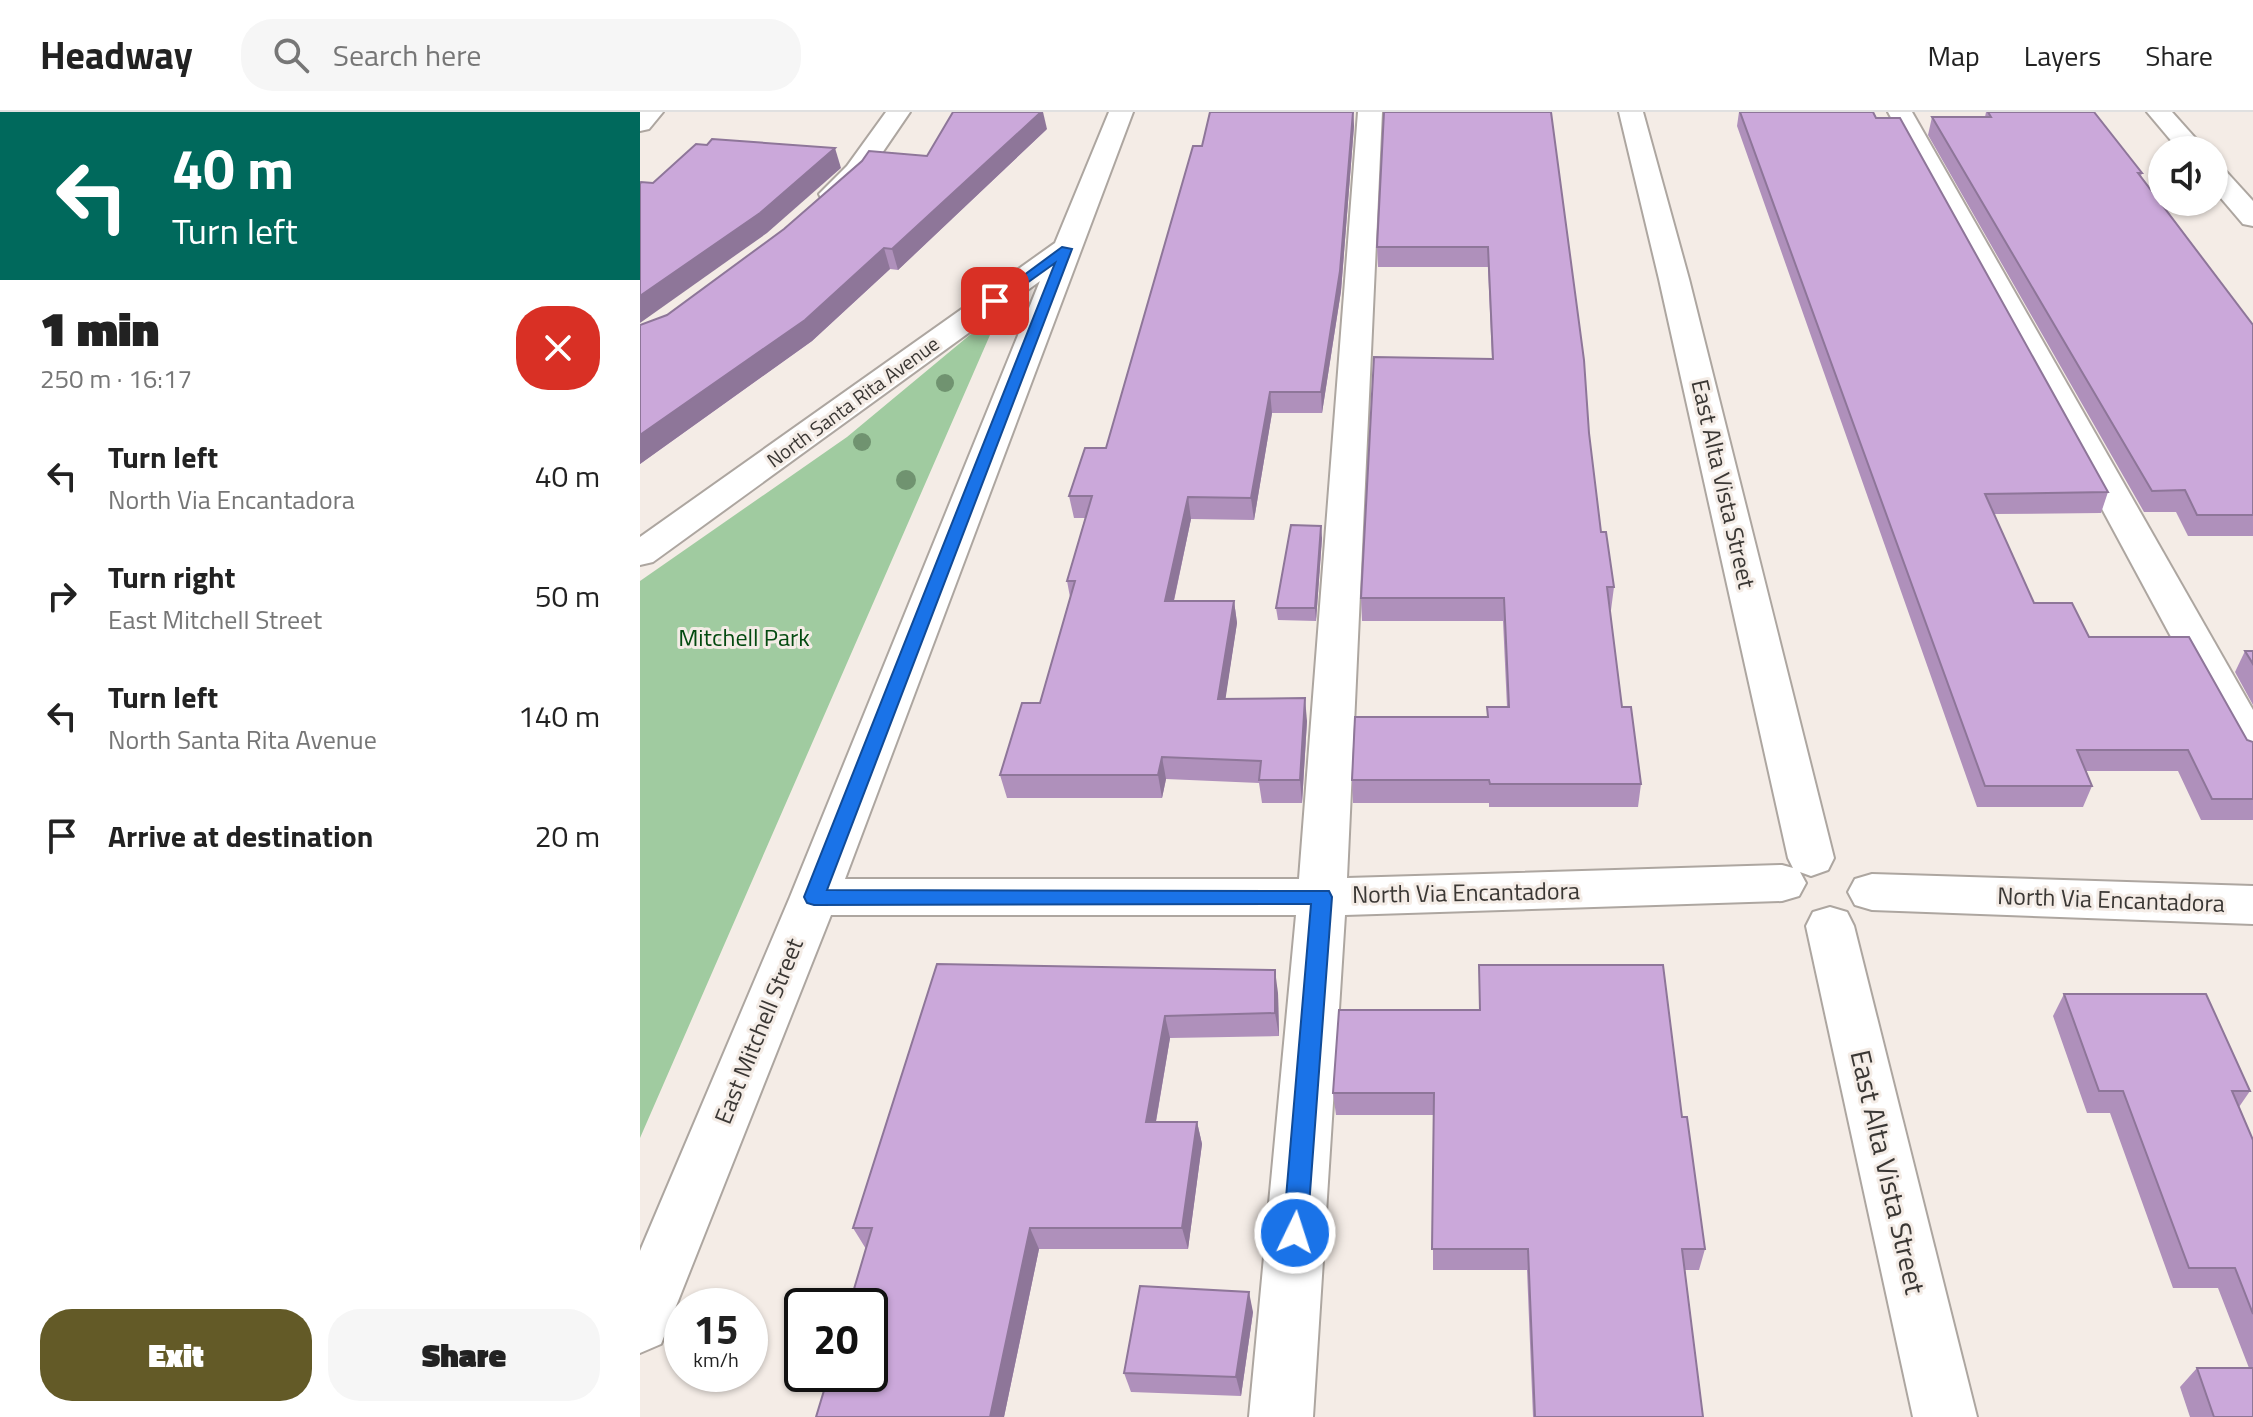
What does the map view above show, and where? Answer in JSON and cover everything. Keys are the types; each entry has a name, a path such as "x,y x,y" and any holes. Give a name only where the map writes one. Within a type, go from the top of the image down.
{"street":[{"path":"640,124 651,112"},
{"path":"812,212 856,172 898,112"},
{"name":"East Mitchell Street","path":"640,1323 814,897 1121,112"},
{"path":"1281,1417 1322,897 1370,112"},
{"name":"East Alta Vista Street","path":"1631,112 1674,279 1797,871"},
{"path":"1900,112 2253,748"},
{"path":"2159,112 2180,136"},
{"path":"2228,190 2253,218"},
{"name":"North Santa Rita Avenue","path":"640,554 1066,249"},
{"path":"1837,860 1860,873 1872,892 1868,914 1859,921 1830,926 1801,916 1784,895 1797,871 1837,860"},
{"name":"North Via Encantadora","path":"814,897 1322,897 1797,871"},
{"name":"North Via Encantadora","path":"1872,892 2253,905"},
{"name":"East Alta Vista Street","path":"1830,926 1945,1417"}],"green space":[{"name":"Mitchell Park","path":"984,331 990,335 640,1138 640,581 847,437 971,334"}],"building":[{"path":"953,112 1041,112 892,249 884,248 805,320 640,435 640,325 667,315 784,229 862,161 869,151 927,156"},
{"path":"1210,112 1353,112 1340,271 1321,392 1270,392 1251,498 1188,497 1165,601 1234,601 1218,699 1305,698 1300,780 1259,780 1261,761 1162,757 1158,775 1000,775 1022,703 1040,703 1075,581 1067,581 1092,496 1069,496 1085,448 1106,448 1193,146 1202,146"},
{"path":"1384,112 1551,112 1584,360 1601,532 1606,532 1614,587 1607,587 1622,707 1631,707 1641,784 1352,780 1355,717 1488,717 1487,707 1509,707 1504,598 1361,598 1374,357 1493,359 1488,247 1377,247"},
{"path":"1740,112 1873,112 1876,118 1900,118 2108,492 1985,494 2034,603 2072,603 2089,637 2189,637 2247,740 2253,742 2253,799 2212,799 2188,750 2077,750 2092,786 1985,786"},
{"path":"1988,112 2094,112 2142,173 2138,173 2148,186 2148,216 2171,216 2253,325 2253,515 2197,515 2185,490 2152,491 1932,117 1991,117"},
{"path":"712,139 835,148 760,213 640,296 640,184 653,183 696,144 707,145"},
{"path":"1291,525 1321,526 1315,608 1276,608"},
{"path":"2245,651 2253,651 2253,664"},
{"path":"937,964 1275,970 1275,1013 1165,1016 1146,1122 1197,1122 1182,1228 1030,1228 990,1417 816,1417 824,1392 888,1392 888,1288 854,1288 872,1228 853,1228"},
{"path":"1479,965 1663,965 1682,1117 1687,1117 1705,1249 1682,1249 1703,1417 1535,1417 1528,1249 1432,1249 1434,1093 1333,1093 1339,1010 1480,1010"},
{"path":"2064,994 2206,994 2250,1091 2232,1091 2253,1140 2253,1314 2235,1268 2189,1268 2123,1091 2099,1091"},
{"path":"1140,1286 1249,1292 1236,1377 1124,1373"},
{"path":"2197,1368 2253,1368 2253,1417 2214,1417"}],"route":[{"path":"995,301 1066,249 814,897 1322,897 1295,1233"}]}
